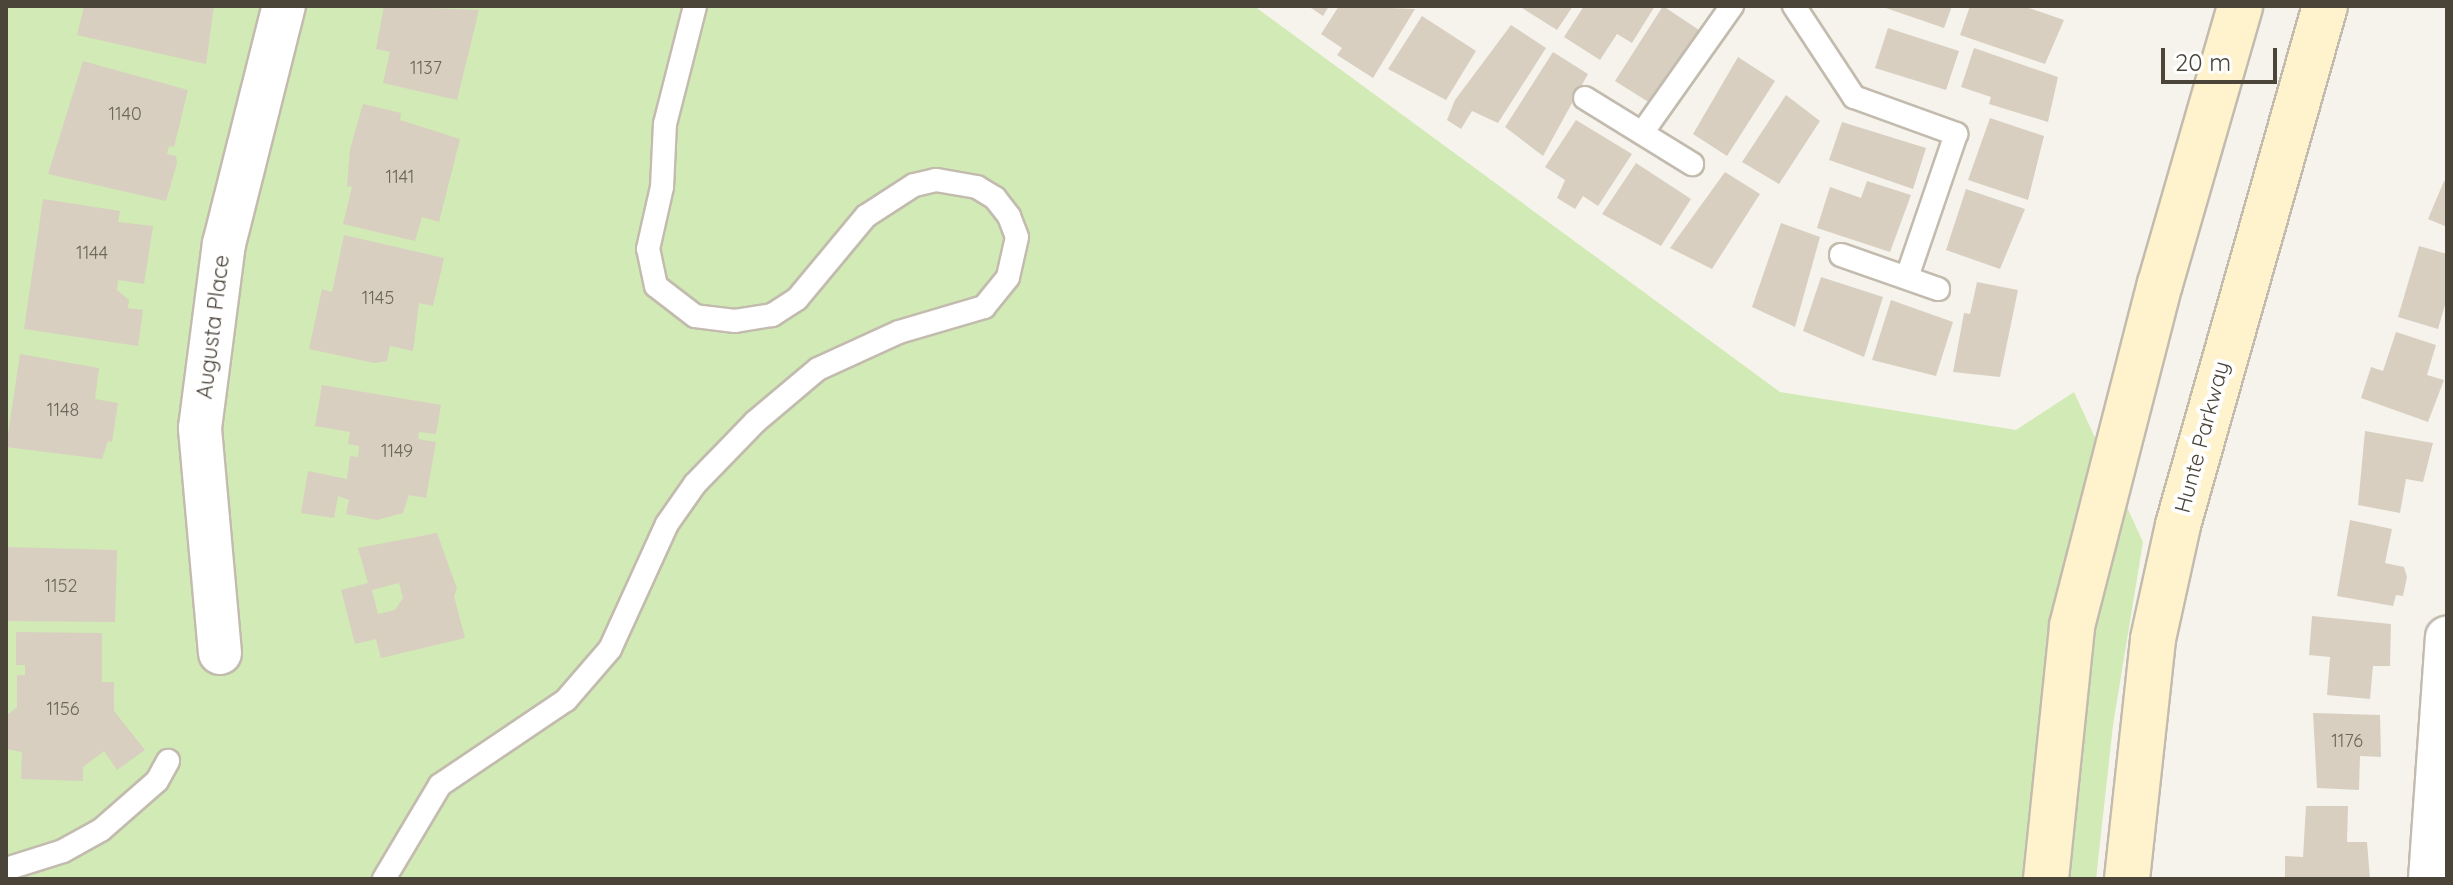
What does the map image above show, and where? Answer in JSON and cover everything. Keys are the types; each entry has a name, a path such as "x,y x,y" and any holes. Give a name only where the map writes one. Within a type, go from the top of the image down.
{"main road":[{"path":"2046,879 2072,626 2136,372 2240,6"},
{"name":"Hunte Parkway","path":"2127,879 2153,639 2178,525 2325,6"}],"street":[{"name":"Augusta Place","path":"220,653 200,428 224,244 284,6"},
{"path":"2430,879 2447,638"}],"lane":[{"path":"384,879 440,785 566,700 610,649 667,524 695,484 755,422 818,369 899,332 984,307 1008,277 1017,237 1009,216 995,198 977,187 936,180 914,185 866,216 797,299 772,315 735,321 695,316 656,286 648,249 662,187 665,124 695,6"},
{"path":"1642,133 1732,6"},
{"path":"1794,6 1854,97 1956,134 1907,277"},
{"path":"1585,98 1692,164"},
{"path":"1841,255 1938,289"},
{"path":"6,869 63,851 101,830 157,781 168,761"}],"green space":[{"path":"6,6 1254,6 1780,392 2016,430 2074,392 2143,542 2113,725 2096,879 6,879"}],"building":[{"path":"84,6 214,6 206,64 77,35"},
{"path":"384,6 479,10 457,100 383,83 390,52 376,49"},
{"path":"1308,6 1329,6 1323,16"},
{"path":"1339,6 1415,9 1373,78 1337,55 1342,48 1321,34"},
{"path":"1519,6 1573,6 1557,30"},
{"path":"1584,6 1655,6 1632,43 1617,34 1600,60 1564,37"},
{"path":"1663,6 1699,30 1650,103 1615,81"},
{"path":"1880,6 1952,6 1944,28"},
{"path":"1970,6 2023,6 2064,20 2045,64 1960,35"},
{"path":"1422,16 1476,51 1446,100 1388,69"},
{"path":"1511,25 1546,48 1498,123 1472,111 1461,129 1447,120 1455,100"},
{"path":"1888,28 1959,51 1946,90 1875,68"},
{"path":"1974,48 2058,77 2048,122 1989,104 1991,97 1961,87"},
{"path":"1553,52 1588,74 1543,156 1505,127"},
{"path":"1738,57 1775,81 1727,156 1693,134"},
{"path":"83,61 188,90 174,147 169,146 167,154 176,156 177,163 166,201 48,174"},
{"path":"1786,95 1820,121 1779,184 1742,162"},
{"path":"363,104 401,113 400,120 460,139 439,222 422,217 415,241 343,224 352,187 347,186 350,149"},
{"path":"1990,118 2044,136 2028,200 1968,180"},
{"path":"1576,120 1632,154 1598,206 1583,196 1575,209 1557,198 1565,180 1545,167"},
{"path":"1842,122 1926,148 1913,189 1829,160"},
{"path":"1636,163 1691,199 1661,246 1602,214"},
{"path":"1725,172 1760,194 1712,269 1670,248"},
{"path":"1867,181 1911,195 1890,252 1817,228 1830,187 1861,198"},
{"path":"2444,181 2447,182 2447,227 2428,219"},
{"path":"1966,189 2025,209 2000,269 1946,250"},
{"path":"43,199 120,211 118,222 153,226 144,284 118,280 117,290 129,300 128,308 143,310 138,346 24,329"},
{"path":"1781,223 1820,237 1795,327 1752,307"},
{"path":"344,235 444,258 433,306 419,303 413,351 390,346 387,361 374,363 309,349 322,289 332,292"},
{"path":"2419,246 2447,254 2447,298 2438,329 2398,317"},
{"path":"1821,277 1883,297 1864,357 1803,331"},
{"path":"1977,282 2018,290 2000,377 1953,372 1964,313 1970,314"},
{"path":"1891,300 1953,322 1936,376 1872,360"},
{"path":"2396,332 2436,345 2427,375 2444,380 2428,422 2361,398 2371,367 2383,371"},
{"path":"20,354 99,368 95,399 118,403 112,442 108,441 102,459 6,447"},
{"path":"322,385 441,405 436,434 419,432 418,439 436,442 426,498 409,495 403,513 377,520 346,514 349,500 338,496 334,518 301,513 308,471 347,479 350,456 358,457 359,446 348,444 350,432 315,426"},
{"path":"2365,431 2433,443 2423,482 2406,479 2400,513 2358,505"},
{"path":"2350,520 2392,529 2385,563 2404,567 2407,577 2403,596 2396,595 2393,606 2337,596"},
{"path":"437,533 457,589 454,596 465,638 381,658 376,639 355,644 341,590 368,583 358,548","holes":["399,583 403,598 395,610 378,614 372,590"]},
{"path":"6,547 117,550 115,622 6,621"},
{"path":"2312,616 2391,624 2390,666 2373,666 2370,699 2327,695 2330,657 2309,655"},
{"path":"16,632 102,633 102,682 114,682 114,711 145,750 117,770 104,751 83,767 83,781 21,779 22,752 6,749 6,716 17,707 17,675 25,675 25,665 16,665"},
{"path":"2313,713 2380,715 2381,757 2360,756 2359,790 2317,788"},
{"path":"2306,806 2348,806 2347,842 2367,842 2370,879 2285,877 2285,856 2303,857"}]}
